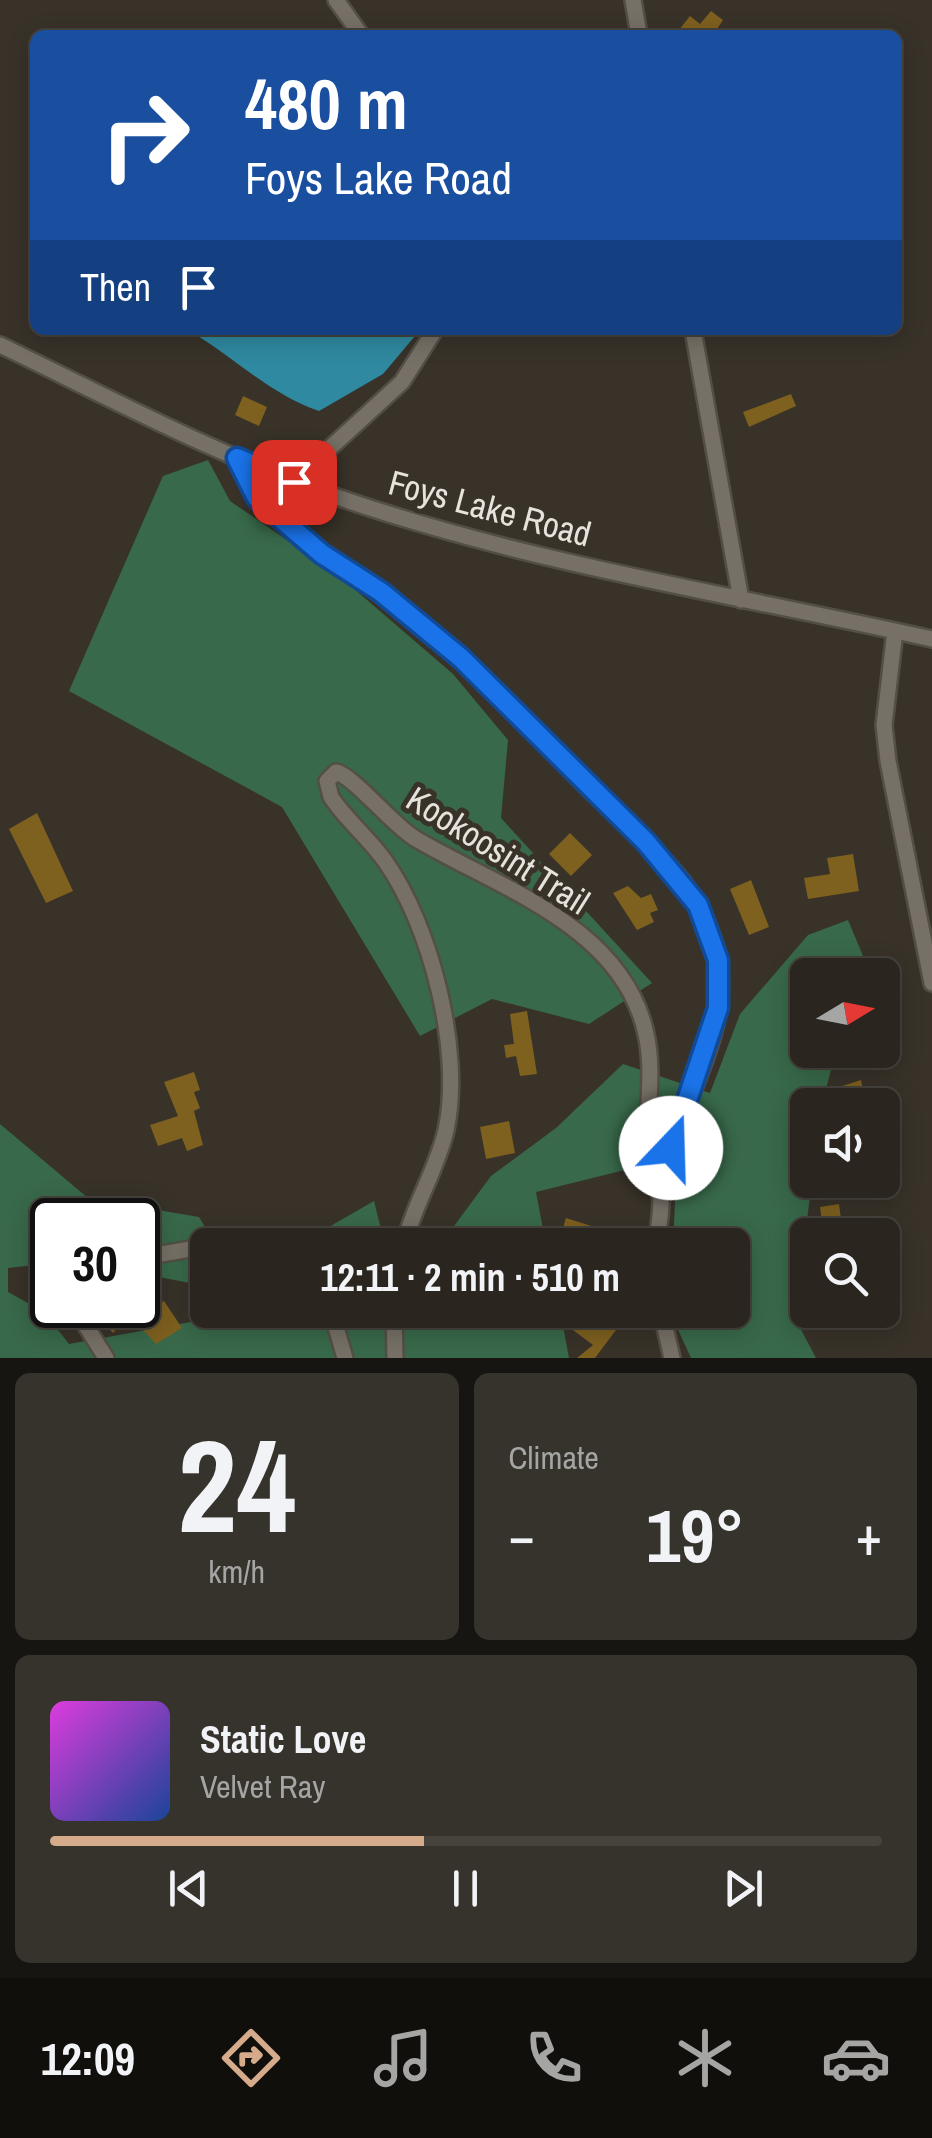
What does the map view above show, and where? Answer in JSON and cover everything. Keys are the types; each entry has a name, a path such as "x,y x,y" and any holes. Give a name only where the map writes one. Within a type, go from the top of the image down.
{"street":[{"path":"336,0 357,30"},
{"path":"633,0 638,30"},
{"path":"294,482 402,382 432,335"},
{"path":"693,335 741,600"},
{"name":"Foys Lake Road","path":"0,345 294,482 446,530 741,600 932,639"},
{"name":"Kookoosint Trail","path":"237,458 257,498 322,554 381,592 461,658 646,842 698,905 718,960 716,1024 671,1148 658,1228"},
{"path":"895,631 884,725 932,983"},
{"name":"Kookoosint Trail","path":"410,1228 438,1156 448,1117 450,1068 445,1021 420,934 396,878 330,798 327,781 336,772 350,778 379,811 410,836 561,918 612,970 646,1031 649,1149 661,1196"},
{"path":"160,1254 190,1249"},
{"path":"87,1328 106,1358"},
{"path":"336,1328 345,1358"},
{"path":"394,1328 395,1358"},
{"path":"665,1328 672,1358"}],"green space":[{"path":"208,460 230,501 338,575 453,674 508,740 501,818 652,983 589,1024 492,999 420,1036 282,807 69,691 163,476"},
{"path":"848,920 864,958 790,958 790,1068 831,1068 826,1088 790,1088 790,1198 810,1198 807,1218 790,1218 790,1328 800,1328 816,1358 691,1358 677,1328 750,1328 750,1228 674,1228 676,1180 633,1168 536,1192 543,1228 453,1228 491,1176 556,1128 623,1064 710,1093 740,1014 808,935"},
{"path":"0,1124 88,1198 30,1198 30,1266 8,1268 8,1292 30,1304 30,1328 56,1328 69,1344 190,1322 190,1328 563,1328 569,1358 0,1358"},
{"path":"374,1201 381,1228 327,1228"},
{"path":"160,1210 199,1217 206,1228 190,1228 190,1283 160,1277"}],"water":[{"path":"196,335 416,335 383,374 319,411 267,385"}],"building":[{"path":"711,11 723,20 716,30 679,30 690,16 700,24"},
{"path":"791,394 796,406 749,427 743,412"},
{"path":"243,396 267,407 259,426 235,415"},
{"path":"37,813 73,891 46,903 9,829"},
{"path":"570,833 592,855 571,876 549,854"},
{"path":"853,854 859,891 808,899 804,878 830,874 827,858"},
{"path":"751,880 769,927 749,935 730,889"},
{"path":"628,886 641,898 651,894 658,910 650,913 654,922 637,930 613,893"},
{"path":"527,1011 537,1074 520,1076 516,1056 506,1058 504,1045 514,1044 510,1014"},
{"path":"194,1072 200,1090 194,1092 200,1108 194,1111 203,1145 187,1151 182,1138 158,1146 150,1125 178,1116 164,1082"},
{"path":"861,1080 863,1088 836,1088"},
{"path":"509,1121 515,1153 486,1159 480,1127"},
{"path":"839,1204 841,1218 822,1218 820,1207"},
{"path":"566,1218 598,1228 563,1228"},
{"path":"164,1301 182,1328 156,1344 141,1328 160,1328 160,1303"},
{"path":"570,1328 616,1330 595,1358 577,1358 593,1345"}],"route":[{"path":"294,482 237,458 247,486 257,498 322,554 381,592 461,658 646,842 698,905 718,960 718,1008 716,1024 671,1148"}]}
